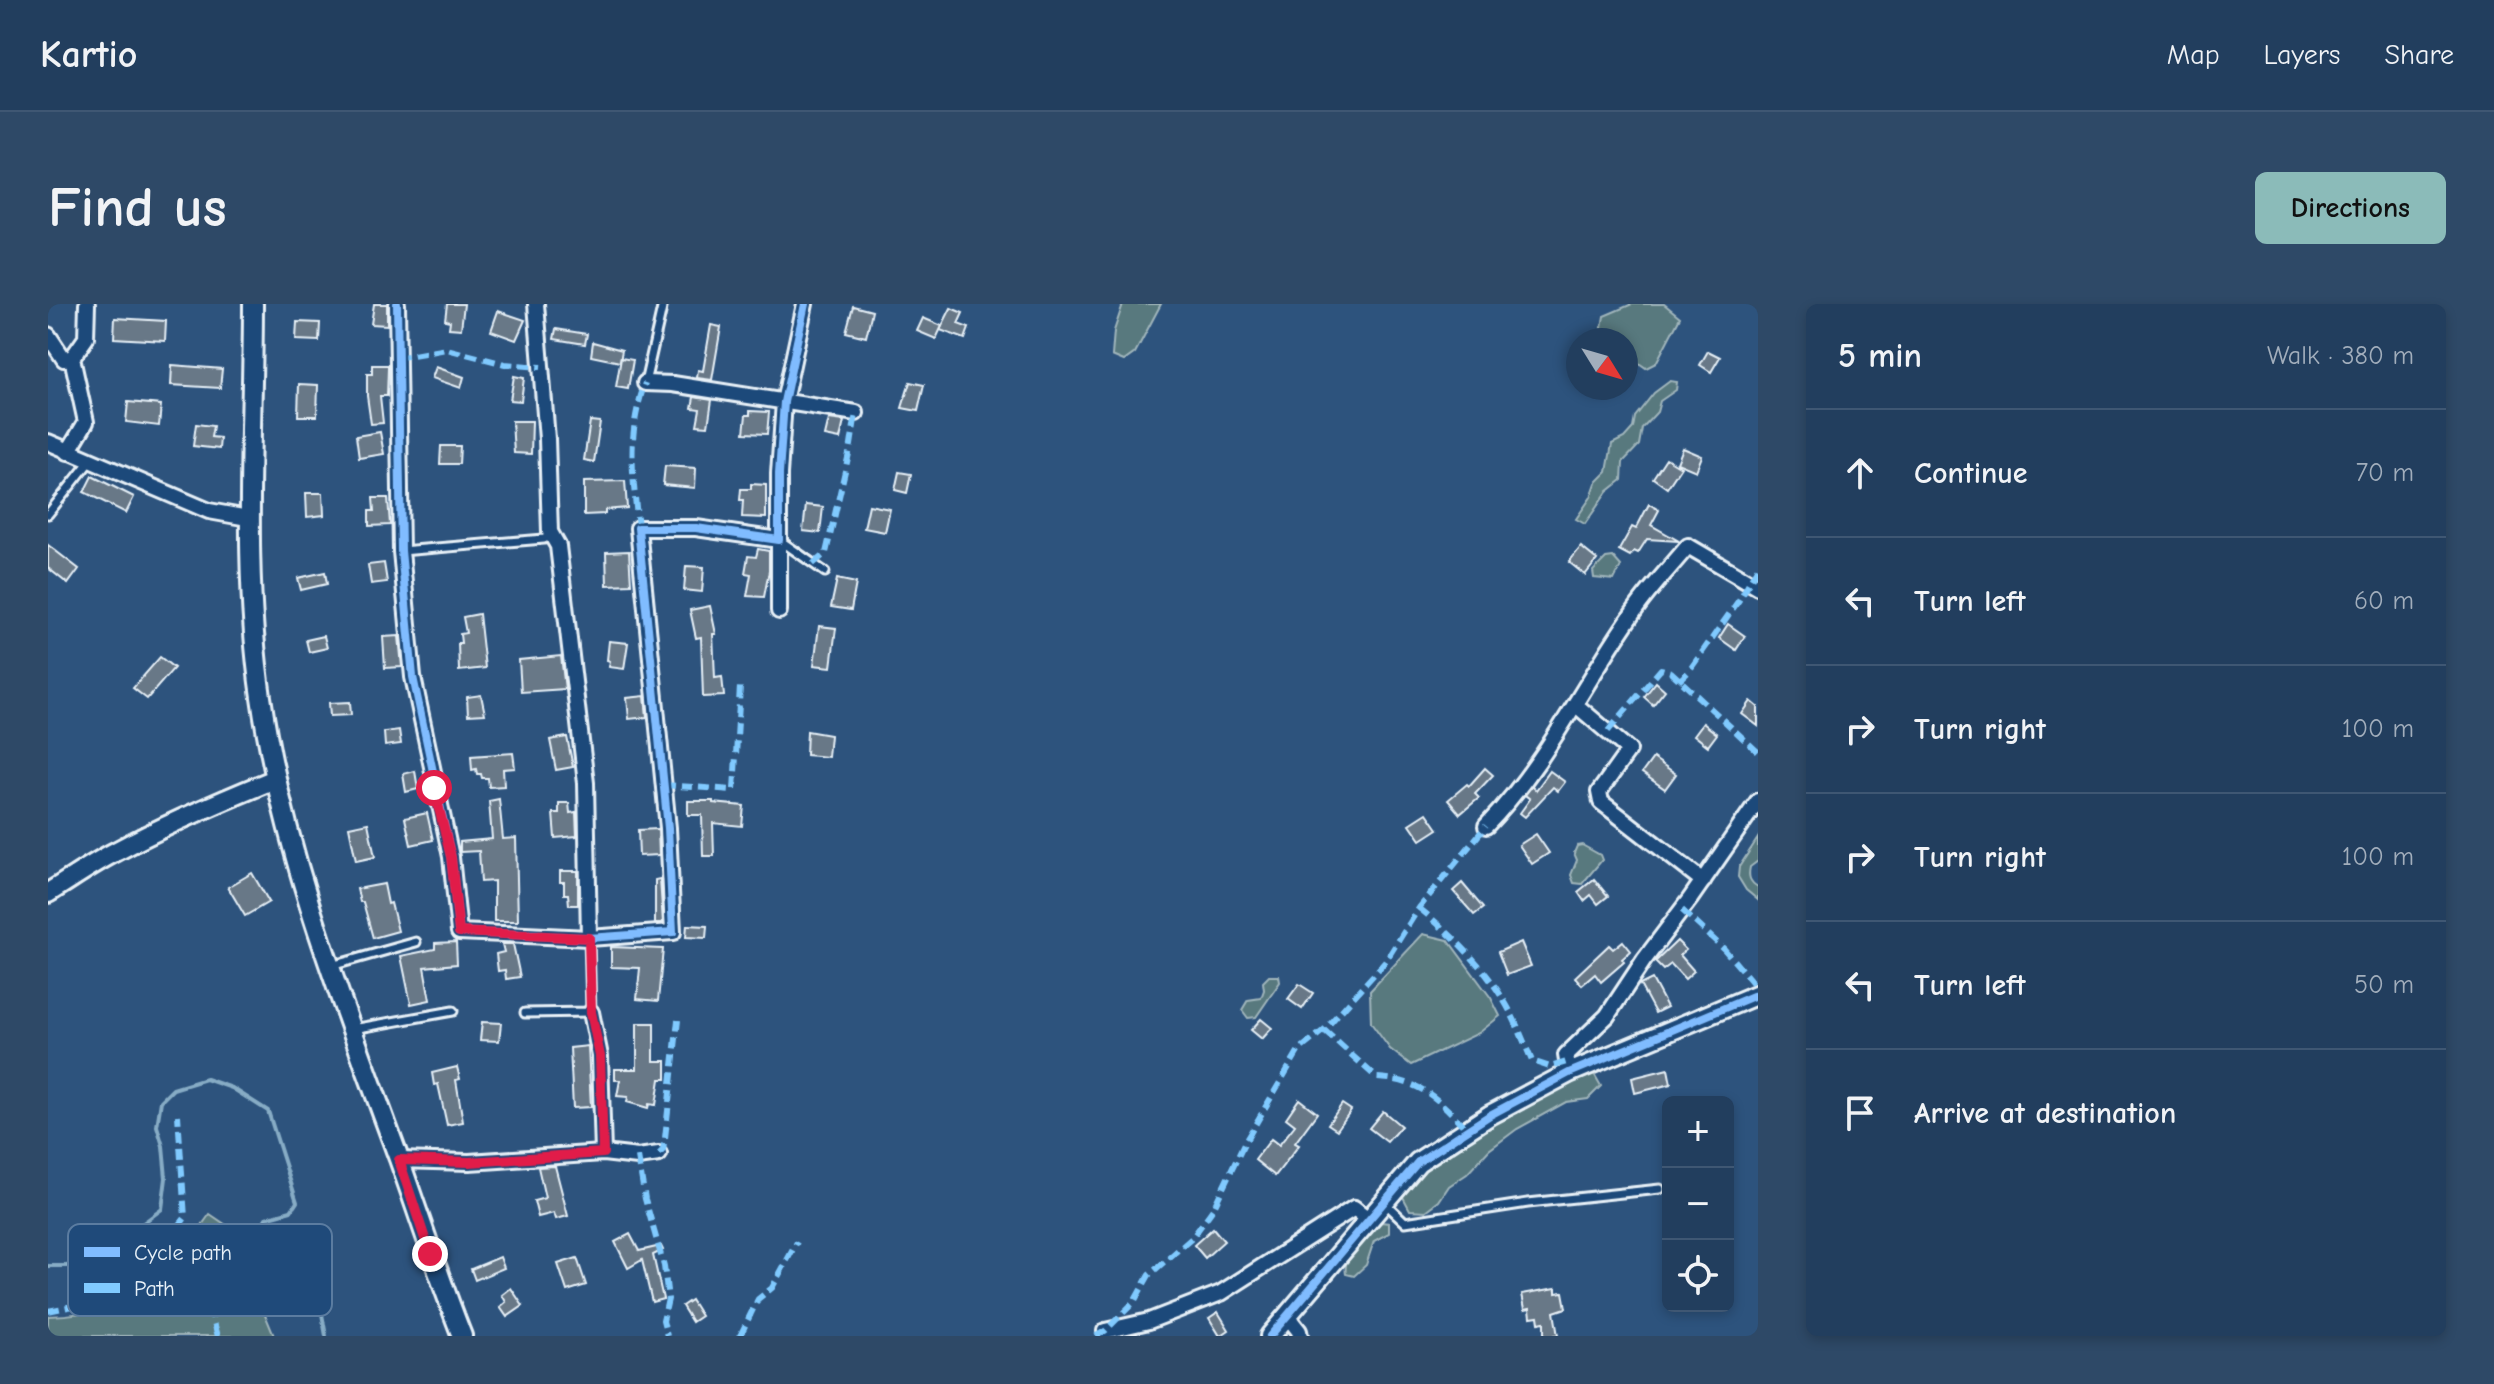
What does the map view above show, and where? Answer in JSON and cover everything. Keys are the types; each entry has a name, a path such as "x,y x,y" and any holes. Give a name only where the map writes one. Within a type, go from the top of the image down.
{"street":[{"path":"68,452 86,422 72,358 86,338 87,304"},
{"path":"253,304 252,465 248,518 250,581 259,681 275,779 304,888 350,1029 462,1336"},
{"path":"397,304 401,551 413,677 451,857 459,932 589,938 673,932 668,828 638,528 696,528 779,540"},
{"path":"536,304 551,535 558,546 586,783 589,938"},
{"path":"779,611 779,474 784,402 805,304"},
{"path":"48,335 64,359 72,358"},
{"path":"645,383 673,384 856,413"},
{"path":"48,442 209,511 248,518"},
{"path":"1486,826 1520,788 1634,611 1688,546 1758,587"},
{"path":"1576,705 1629,750 1599,792 1601,802 1703,881"},
{"path":"48,893 113,852 204,807 275,779"},
{"path":"1569,1073 1566,1055 1607,1016 1758,801"},
{"path":"1270,1336 1418,1162 1490,1115 1569,1073 1758,994"},
{"path":"591,1012 600,1056 603,1153"},
{"path":"399,1160 469,1162 603,1153 638,1157 659,1154"},
{"path":"1105,1331 1149,1321 1221,1293 1354,1208 1368,1219"},
{"path":"1288,1317 1300,1336"}],"lane":[{"path":"645,383 662,308"},
{"path":"48,514 90,461"},
{"path":"401,551 544,539 551,535"},
{"path":"779,540 825,572"},
{"path":"525,1013 591,1012 589,938"},
{"path":"331,966 416,942"},
{"path":"350,1029 453,1011"},
{"path":"1384,1201 1405,1222 1528,1203 1660,1189"}],"green space":[{"path":"1123,304 1161,304 1135,353 1124,361 1112,356 1114,331"},
{"path":"1632,304 1664,304 1680,317 1656,363 1646,368 1638,362 1638,328 1602,328 1604,316"},
{"path":"1670,381 1677,382 1676,390 1660,401 1657,412 1642,428 1639,445 1623,462 1622,480 1607,492 1585,524 1576,519 1591,497 1596,483 1607,472 1612,444 1624,438 1633,428 1635,417 1654,393"},
{"path":"1613,557 1621,566 1614,580 1594,578 1593,571 1606,558"},
{"path":"1758,838 1758,861 1750,867 1749,873 1751,881 1758,887 1758,900 1746,890 1738,877 1739,867"},
{"path":"1582,845 1600,855 1602,860 1582,884 1574,883 1571,875 1577,860 1574,853 1577,846"},
{"path":"1423,934 1448,940 1491,998 1500,1016 1479,1033 1411,1065 1390,1049 1371,1023 1370,991"},
{"path":"1269,976 1279,976 1280,982 1256,1017 1248,1018 1242,1010 1248,1000 1261,998 1263,982"},
{"path":"1593,1072 1601,1086 1588,1099 1566,1102 1517,1129 1449,1186 1439,1201 1426,1211 1410,1210 1402,1195 1416,1171 1549,1090"},
{"path":"210,1214 225,1224 203,1224"},
{"path":"1381,1222 1389,1223 1389,1233 1374,1241 1366,1265 1354,1276 1346,1274 1351,1252"},
{"path":"48,1316 266,1316 274,1336 48,1336"}],"building":[{"path":"374,304 387,304 387,325 371,324"},
{"path":"447,304 464,304 461,329 449,328 450,321 445,320"},
{"path":"853,306 872,311 866,337 846,332"},
{"path":"951,308 963,313 958,324 969,328 965,339 940,330"},
{"path":"498,311 525,320 516,340 491,331"},
{"path":"115,318 166,321 165,341 114,338"},
{"path":"923,318 942,326 936,339 917,331"},
{"path":"297,322 320,323 319,341 296,340"},
{"path":"711,325 721,327 712,380 697,378 698,370 703,371"},
{"path":"556,329 587,334 585,344 554,339"},
{"path":"593,342 622,350 620,362 591,356"},
{"path":"1708,351 1720,357 1711,372 1700,365"},
{"path":"621,358 633,360 628,389 616,387"},
{"path":"172,365 222,369 220,388 171,385"},
{"path":"372,365 388,365 387,396 380,396 383,423 371,424 367,374 372,374"},
{"path":"436,367 464,377 461,388 432,378"},
{"path":"514,376 524,378 521,401 510,400"},
{"path":"910,382 924,385 918,411 902,408"},
{"path":"299,384 318,385 317,416 298,416"},
{"path":"694,397 712,400 708,426 697,425 700,409 692,408"},
{"path":"128,402 161,405 159,426 126,422"},
{"path":"750,411 769,412 767,434 744,433 746,415 750,415"},
{"path":"829,419 844,421 840,439 825,436"},
{"path":"512,421 532,421 531,454 514,453"},
{"path":"590,421 600,422 594,462 584,460"},
{"path":"196,424 213,426 211,437 220,438 219,449 193,446"},
{"path":"380,432 384,454 359,458 356,436"},
{"path":"441,446 460,446 459,464 440,464"},
{"path":"1683,448 1702,456 1696,471 1677,463"},
{"path":"1666,458 1681,467 1667,488 1653,478"},
{"path":"665,466 696,468 695,488 663,485"},
{"path":"899,472 911,474 907,493 895,490"},
{"path":"92,476 134,497 126,513 84,492"},
{"path":"625,481 627,508 584,515 584,482"},
{"path":"751,484 766,485 766,518 742,517 741,489 751,489"},
{"path":"306,493 323,493 324,515 307,517"},
{"path":"373,498 388,498 390,525 369,526 369,511 374,511"},
{"path":"1649,504 1659,510 1651,525 1679,541 1647,539 1638,553 1634,551 1630,556 1619,550 1632,527 1636,529"},
{"path":"806,505 823,507 820,533 803,531"},
{"path":"869,505 890,509 885,532 864,528"},
{"path":"48,545 79,569 68,584 48,568"},
{"path":"1581,547 1597,560 1585,575 1569,562"},
{"path":"758,549 769,551 764,597 747,596 751,574 745,573 748,556 756,557"},
{"path":"629,551 631,584 607,585 606,552"},
{"path":"384,563 387,582 371,584 368,565"},
{"path":"686,566 704,567 702,592 684,590"},
{"path":"325,572 327,584 301,590 298,578"},
{"path":"837,579 856,583 851,610 831,607"},
{"path":"710,606 716,634 713,634 715,678 722,677 724,696 703,697 701,637 696,638 690,610"},
{"path":"479,614 485,668 459,671 458,643 461,643 460,634 466,633 463,617"},
{"path":"1728,624 1745,636 1736,650 1719,638"},
{"path":"819,626 836,628 831,667 814,665"},
{"path":"324,636 327,648 309,652 306,640"},
{"path":"399,636 402,667 385,668 383,637"},
{"path":"609,641 628,643 624,669 609,667"},
{"path":"561,656 565,689 521,692 519,660"},
{"path":"160,657 174,668 147,699 133,688"},
{"path":"1656,682 1665,690 1653,705 1644,697"},
{"path":"481,695 485,714 468,715 467,697"},
{"path":"645,696 647,717 629,719 627,698"},
{"path":"1751,701 1758,707 1758,726 1742,714"},
{"path":"350,702 351,715 330,716 329,703"},
{"path":"1703,723 1717,734 1708,746 1694,735"},
{"path":"399,730 401,744 385,746 384,732"},
{"path":"807,731 830,735 828,757 806,755"},
{"path":"567,737 573,767 556,770 550,740"},
{"path":"513,753 515,768 503,769 504,786 489,787 488,778 482,778 476,769 472,770 471,756"},
{"path":"1653,758 1676,774 1665,789 1642,773"},
{"path":"1485,768 1493,775 1475,794 1479,798 1460,814 1448,800 1467,784 1469,786"},
{"path":"415,771 418,789 406,792 403,774"},
{"path":"1550,771 1565,782 1558,791 1553,787 1525,817 1520,813 1530,799 1525,795 1532,786 1536,790"},
{"path":"499,799 503,839 516,838 518,921 494,921 494,881 481,882 479,851 460,852 460,842 492,839 489,801"},
{"path":"688,801 744,806 742,826 713,823 714,856 703,856 702,815 688,815"},
{"path":"559,803 569,803 570,813 576,812 577,836 555,838 553,813 559,813"},
{"path":"427,813 433,840 411,845 405,818"},
{"path":"1427,813 1438,829 1421,840 1410,824"},
{"path":"368,823 375,857 356,861 349,827"},
{"path":"658,829 659,855 639,856 638,830"},
{"path":"1536,834 1549,853 1532,864 1519,845"},
{"path":"560,871 578,871 578,905 569,905 568,894 564,894 564,882 560,882"},
{"path":"252,873 269,902 245,916 228,887"},
{"path":"660,879 663,923 655,923 655,880"},
{"path":"1594,879 1608,896 1598,904 1591,895 1584,901 1578,892"},
{"path":"1462,883 1483,908 1474,915 1453,891"},
{"path":"384,884 398,931 373,938 357,889"},
{"path":"687,925 707,926 706,938 686,937"},
{"path":"1623,941 1631,951 1622,959 1624,962 1601,982 1595,974 1582,985 1575,977 1609,945 1613,949"},
{"path":"1677,941 1686,950 1680,955 1694,971 1685,979 1671,964 1663,970 1655,962"},
{"path":"456,942 457,964 424,967 430,1000 411,1004 401,956 435,949 435,943"},
{"path":"1521,942 1531,966 1507,975 1498,952"},
{"path":"502,944 513,944 520,977 506,979 505,970 498,971 496,954 504,952"},
{"path":"611,947 663,949 658,1001 637,999 640,968 611,967"},
{"path":"1652,979 1667,1007 1655,1013 1640,985"},
{"path":"1299,984 1313,993 1302,1009 1288,999"},
{"path":"1261,1019 1272,1028 1262,1039 1251,1030"},
{"path":"482,1022 501,1023 499,1041 480,1040"},
{"path":"637,1023 654,1023 654,1061 666,1061 666,1079 660,1079 656,1105 649,1104 648,1108 627,1102 628,1097 617,1096 620,1080 615,1080 615,1069 637,1069"},
{"path":"588,1046 591,1107 573,1108 570,1048"},
{"path":"457,1067 460,1079 456,1080 463,1122 447,1125 438,1084 434,1085 432,1073"},
{"path":"1668,1069 1671,1084 1635,1093 1632,1078"},
{"path":"1299,1099 1317,1113 1295,1143 1299,1145 1275,1176 1255,1160 1271,1139 1279,1145 1295,1125 1286,1118"},
{"path":"1342,1104 1351,1110 1337,1130 1328,1124"},
{"path":"1383,1111 1401,1126 1387,1142 1369,1128"},
{"path":"555,1166 568,1216 556,1219 554,1213 538,1217 534,1201 545,1198 538,1167"},
{"path":"1213,1228 1224,1241 1205,1258 1194,1245"},
{"path":"630,1234 639,1251 661,1246 663,1250 653,1255 663,1299 652,1302 642,1260 628,1268 615,1242"},
{"path":"500,1257 504,1268 475,1280 471,1269"},
{"path":"577,1258 586,1285 567,1291 558,1264"},
{"path":"511,1288 523,1306 507,1317 500,1307 506,1302 502,1295"},
{"path":"1556,1288 1556,1293 1563,1292 1566,1308 1554,1312 1558,1336 1544,1336 1544,1322 1539,1323 1538,1316 1531,1317 1530,1308 1525,1309 1522,1294"},
{"path":"691,1300 701,1316 692,1322 682,1306"},
{"path":"1218,1312 1229,1330 1220,1336 1209,1318"}],"waterway":[{"path":"142,1224 162,1209 166,1178 163,1146 157,1126 161,1101 173,1089 206,1079 232,1088 268,1111 297,1202 291,1211 266,1218 263,1224"},
{"path":"48,1266 68,1265"},
{"path":"322,1316 326,1336"}],"marked path":[{"path":"396,358 447,349 505,364 541,367"},
{"path":"638,528 633,438 645,383"},
{"path":"813,564 826,553 856,413"},
{"path":"1679,681 1739,600 1758,567"},
{"path":"1608,731 1661,669 1671,672 1758,752"},
{"path":"663,785 734,790 740,686"},
{"path":"1096,1336 1134,1302 1149,1275 1192,1238 1213,1209 1245,1142 1299,1050 1324,1030 1385,962 1419,908 1486,826"},
{"path":"1419,908 1454,939 1485,974 1503,999 1532,1061 1550,1067 1567,1062"},
{"path":"1682,910 1724,949 1758,989"},
{"path":"659,1154 665,1138 678,1020"},
{"path":"1324,1030 1377,1078 1406,1083 1428,1093 1467,1130"},
{"path":"178,1115 185,1218 180,1224"},
{"path":"638,1157 645,1199 664,1266 668,1299 663,1321 667,1336"},
{"path":"740,1336 758,1299 772,1288 797,1242"},
{"path":"48,1311 68,1307"},
{"path":"212,1316 218,1336"}],"cycle path":[{"path":"397,304 401,551 413,677 451,857 459,932 589,938 673,932 668,828 638,528 696,528 779,540 784,402 805,304"},
{"path":"1270,1336 1418,1162 1490,1115 1569,1073 1758,994"}],"route":[{"path":"430,1254 399,1160 469,1162 603,1153 600,1056 591,1012 589,938 459,932 451,857 434,788"}]}
